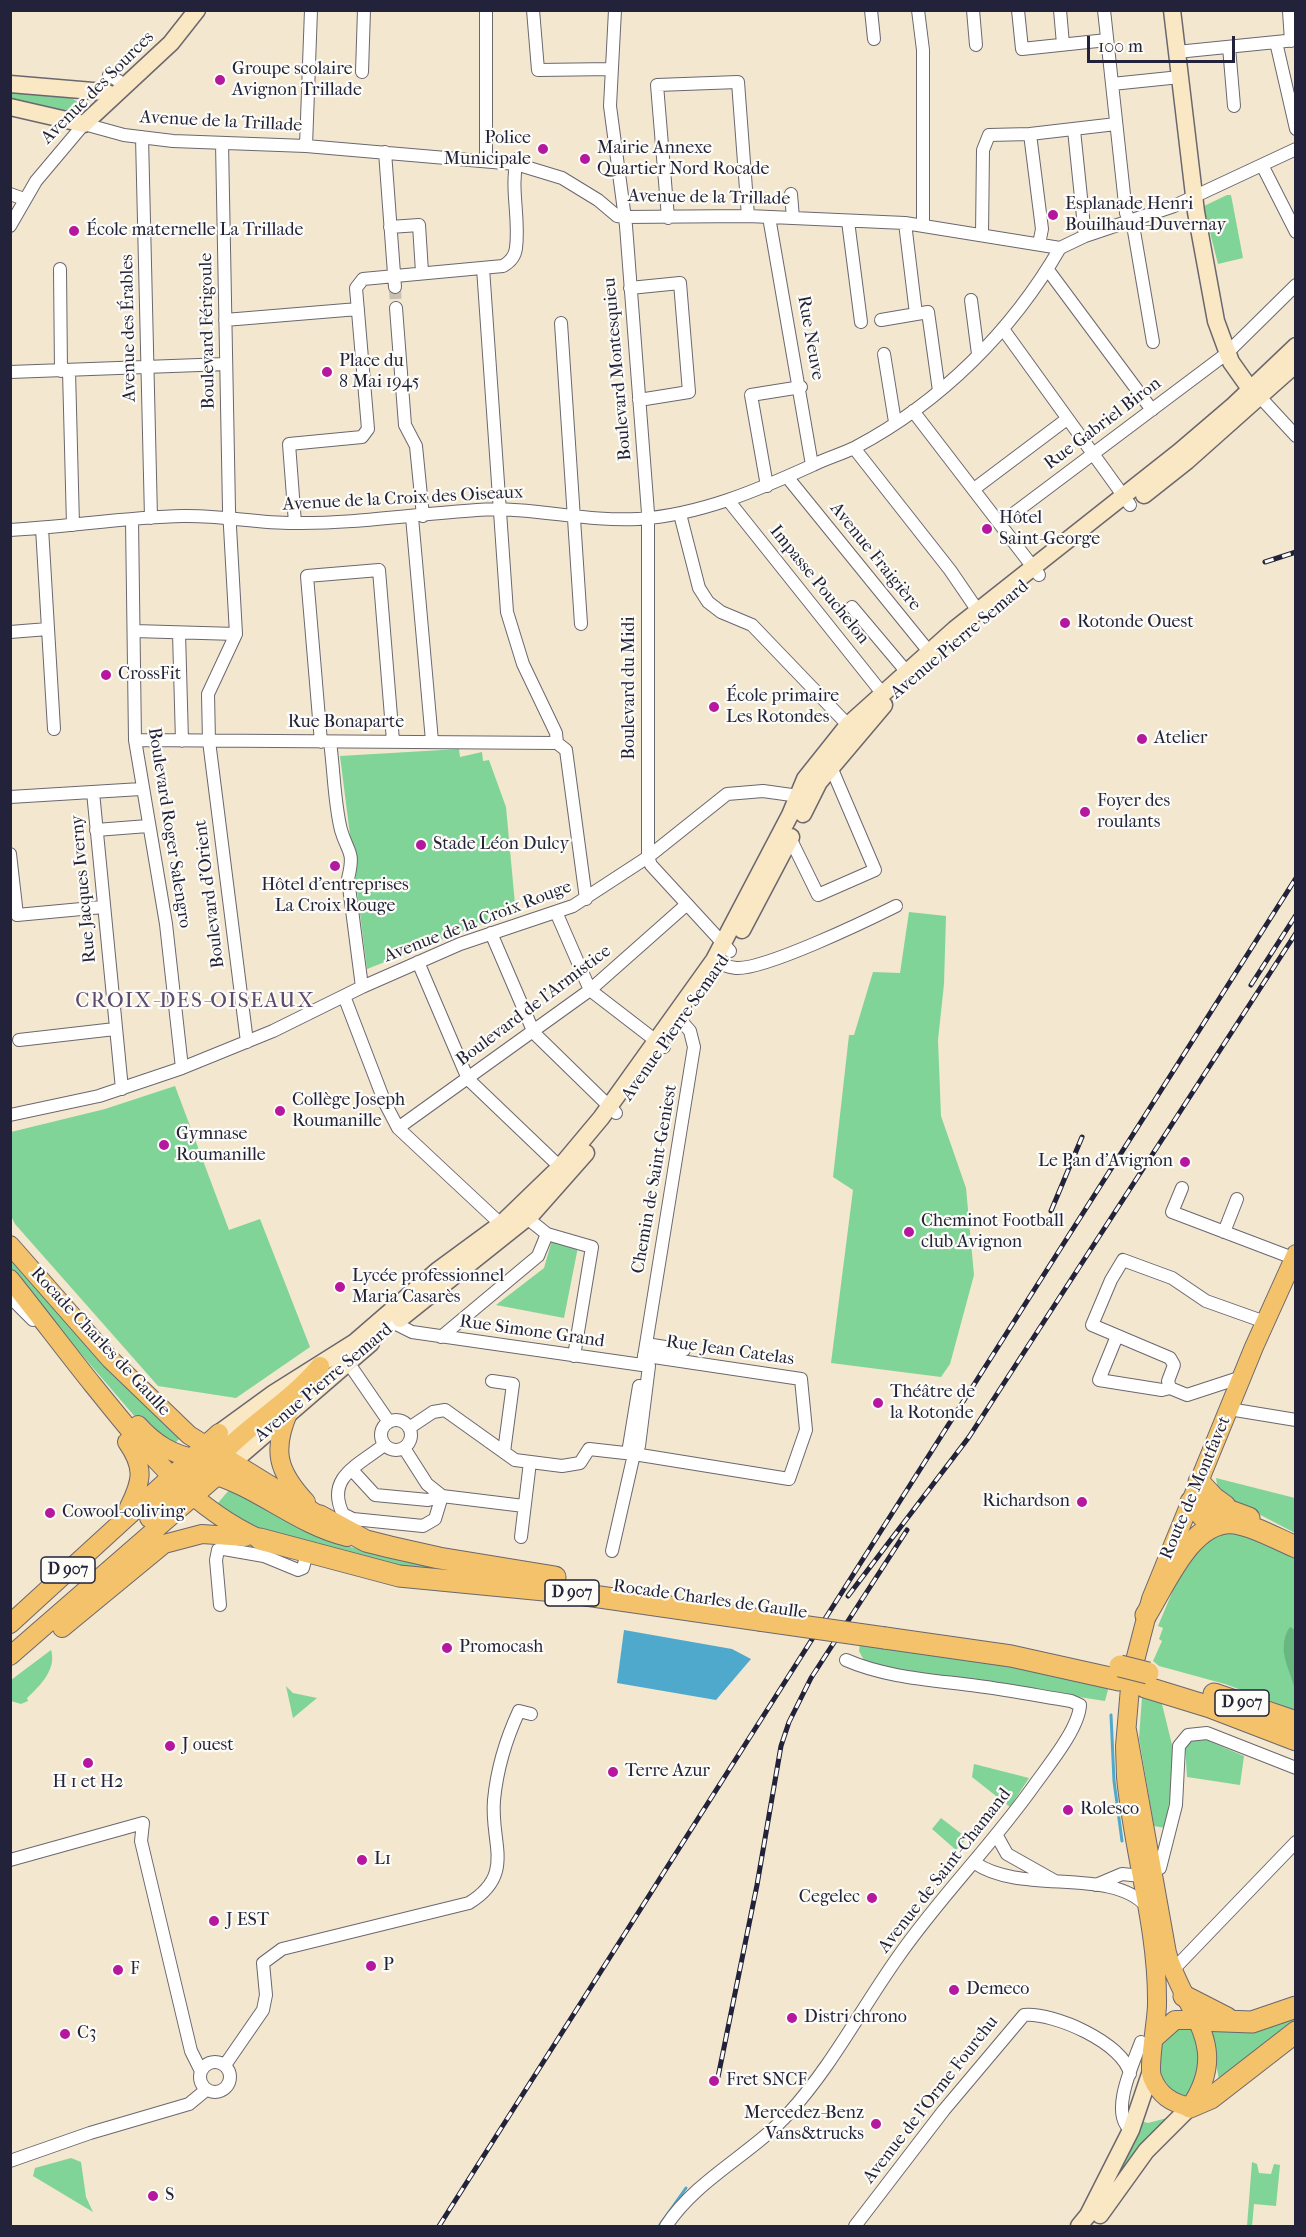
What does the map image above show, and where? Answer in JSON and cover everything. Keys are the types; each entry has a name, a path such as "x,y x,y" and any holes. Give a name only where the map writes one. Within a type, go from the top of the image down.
{"highway":[{"path":"1199,1482 1230,1518 1296,1547"},
{"path":"1191,1502 1204,1518 1230,1518 1296,1539"},
{"name":"Rocade Charles de Gaulle","path":"320,1516 366,1541 472,1564 765,1615"},
{"path":"1146,1615 1194,1539 1210,1527 1230,1518"},
{"name":"D 907","path":"260,1539 307,1553"},
{"name":"Rocade Charles de Gaulle","path":"307,1553 399,1576 565,1592 1045,1650 1296,1722"},
{"name":"Rocade Charles de Gaulle","path":"1146,1680 1296,1740"},
{"path":"1184,1996 1236,2022"},
{"path":"1197,2019 1236,2022 1265,2019 1296,2007"},
{"path":"1190,2107 1211,2098 1296,2031"}],"main road":[{"name":"Avenue des Sources","path":"84,124 171,43 197,10"},
{"path":"1172,10 1194,197 1216,321 1226,354 1255,393"},
{"path":"10,84 105,92 119,90"},
{"path":"75,90 87,104 98,110"},
{"name":"Avenue de la Trillade","path":"10,107 84,124"},
{"name":"Avenue Pierre Semard","path":"1255,393 1296,346"},
{"name":"Avenue Pierre Semard","path":"10,1623 126,1517 203,1472 289,1411 344,1357 390,1321 437,1271 505,1228 527,1218 568,1176 722,955 790,838 805,797 808,774 848,725 882,693 1127,501 1255,393 1296,364"},
{"name":"Avenue Pierre Semard","path":"932,655 978,611 1036,571"},
{"name":"Avenue Pierre Semard","path":"722,955 805,797 909,674"},
{"name":"Avenue Pierre Semard","path":"505,1228 613,1110"},
{"name":"Rocade Charles de Gaulle","path":"13,1247 110,1359 189,1435 203,1472 235,1528 260,1539"},
{"name":"Route de Montfavet","path":"1148,2039 1156,1967 1146,1906 1146,1874 1137,1855 1126,1777 1131,1676 1146,1615 1166,1560 1294,1256"},
{"name":"Rocade Charles de Gaulle","path":"10,1279 94,1386 203,1472 320,1516"},
{"name":"Avenue Pierre Semard","path":"10,1656 203,1472 219,1433 274,1393 320,1366 344,1357"},
{"path":"10,1649 40,1618 309,1380 320,1366"},
{"path":"94,1386 132,1419 153,1442 203,1472 321,1529 366,1541"},
{"path":"94,1386 110,1418 136,1455 140,1469 139,1489 129,1504 126,1517"},
{"path":"289,1411 278,1445 279,1461 295,1490 320,1516"},
{"path":"189,1435 219,1433"},
{"path":"10,1667 164,1544 202,1534 260,1539"},
{"name":"Route de Montfavet","path":"1127,1730 1146,1874 1172,1971 1197,2019"},
{"path":"1094,2226 1125,2178 1190,2107 1203,2085 1208,2066 1206,2042 1197,2019 1175,2020 1148,2039 1151,2071 1164,2096 1172,2102 1190,2107"},
{"path":"1079,2226 1088,2215 1131,2130 1151,2071"}],"street":[{"path":"306,146 311,10"},
{"path":"362,72 364,10"},
{"path":"486,10 486,161"},
{"path":"533,10 538,70 612,69"},
{"name":"Boulevard Montesquieu","path":"615,10 610,106 625,217 648,518"},
{"path":"871,10 874,39"},
{"path":"918,10 923,51 923,225"},
{"path":"973,10 976,45"},
{"path":"1018,10 1022,49 1107,40"},
{"path":"1060,10 1063,44"},
{"path":"1104,10 1126,213 1134,231 1153,342"},
{"path":"1176,52 1293,41 1289,11"},
{"path":"1276,42 1296,129"},
{"path":"1229,47 1234,106"},
{"path":"109,75 119,90"},
{"path":"1112,84 1180,77"},
{"path":"668,218 657,85 727,82 738,82 748,216"},
{"name":"Avenue de la Trillade","path":"84,124 142,137 306,146 486,161 516,161 562,178 598,200 617,216 668,218 748,216 905,223 1060,248"},
{"name":"Avenue des Sources","path":"10,225 24,199 50,163 84,124"},
{"path":"982,235 983,150 989,135 1030,134 1116,124"},
{"path":"1074,130 1084,236"},
{"path":"1030,134 1042,229 1039,244"},
{"name":"Avenue des Érables","path":"142,137 151,518"},
{"name":"Boulevard Férigoule","path":"222,143 230,518 236,634"},
{"path":"1060,248 1084,236 1194,197 1296,149"},
{"path":"385,152 394,281"},
{"path":"295,523 289,444 362,437 368,429 356,288 359,282 363,279 394,281 422,272 503,266 514,256 516,247 513,182 516,161"},
{"path":"1262,165 1296,232"},
{"path":"10,194 24,199"},
{"path":"791,194 793,218"},
{"name":"Rue Neuve","path":"769,217 801,387 812,465"},
{"path":"848,221 861,322"},
{"path":"905,223 916,314"},
{"path":"390,227 419,225 422,272"},
{"name":"Avenue de la Croix des Oiseaux","path":"10,530 180,516 295,523 417,517 498,509 615,519 680,514 728,500 788,478 854,447 913,411 939,391 1003,329 1047,270 1060,248"},
{"path":"483,268 498,509 507,612 523,664 556,733 557,743 566,750 586,899"},
{"path":"60,269 73,525"},
{"path":"1047,270 1152,410"},
{"path":"630,288 680,283 689,392 639,400"},
{"name":"Rue Gabriel Biron","path":"1001,523 1226,354 1296,285"},
{"path":"971,300 978,354"},
{"path":"396,308 405,425 416,446 417,517 432,741"},
{"path":"225,320 358,309"},
{"path":"881,320 928,312 939,391"},
{"path":"561,323 581,624"},
{"path":"1003,329 1127,501"},
{"path":"884,354 895,423"},
{"path":"10,372 226,364"},
{"path":"767,486 751,395 801,387"},
{"path":"1255,393 1296,436"},
{"path":"913,411 1036,571"},
{"path":"974,489 1067,419"},
{"path":"854,447 950,570 978,611"},
{"name":"Avenue Fraigière","path":"788,478 932,655"},
{"name":"Impasse Pouchelon","path":"728,500 882,693"},
{"path":"680,514 699,588 708,602 721,612 752,625 848,725"},
{"name":"Boulevard du Midi","path":"648,518 648,857"},
{"name":"Boulevard Roger Salengro","path":"132,520 135,740 141,789 166,924 182,1068"},
{"path":"42,528 54,729"},
{"path":"362,987 348,879 352,862 349,845 342,832 325,742 307,576 379,570 393,741"},
{"path":"852,607 909,674"},
{"path":"10,632 48,629"},
{"path":"134,631 236,634"},
{"path":"178,633 182,741"},
{"name":"Boulevard d'Orient","path":"236,634 208,694 209,741 246,1042"},
{"name":"Rue Bonaparte","path":"135,740 557,743"},
{"path":"790,838 818,895 875,870 831,767"},
{"path":"10,797 141,789"},
{"name":"Avenue de la Croix Rouge","path":"11,1111 122,1089 182,1068 246,1042 418,962 586,899 648,857 727,794 763,791 805,797"},
{"name":"Rue Jacques Iverny","path":"93,792 122,1089"},
{"path":"96,830 148,826"},
{"path":"10,854 17,915 103,907"},
{"path":"648,857 651,865 686,904 722,955 736,968 755,965 853,927 896,906"},
{"name":"Boulevard de l'Armistice","path":"398,1128 534,1033 590,990 686,904"},
{"path":"556,912 590,990 660,1043"},
{"path":"491,933 534,1033 613,1110"},
{"path":"418,962 468,1079 560,1167"},
{"path":"344,996 385,1103 398,1128 505,1228"},
{"name":"Chemin de Saint-Geniest","path":"612,1551 631,1453 691,1074 694,1038 679,1018"},
{"path":"19,1040 115,1029"},
{"path":"1182,1188 1172,1212 1294,1256"},
{"path":"1224,1232 1237,1199"},
{"path":"527,1218 547,1234 592,1247 574,1356"},
{"path":"441,1337 538,1256 547,1234"},
{"path":"1170,1388 1168,1381 1174,1365 1170,1358 1092,1325 1111,1280 1123,1260 1172,1278 1206,1301 1265,1322"},
{"path":"10,1297 75,1363"},
{"name":"Rue Simone Grand","path":"390,1321 406,1331 574,1356 645,1355"},
{"path":"1117,1336 1099,1380 1162,1390 1170,1388 1187,1395 1242,1377"},
{"path":"645,1355 684,1350"},
{"name":"Rue Jean Catelas","path":"631,1453 789,1479 806,1430 801,1379 645,1355"},
{"path":"344,1357 389,1422"},
{"path":"492,1382 513,1384 504,1452"},
{"path":"1229,1409 1296,1420"},
{"path":"409,1428 433,1412 445,1410 515,1460 571,1466 580,1463 588,1449 631,1453"},
{"path":"398,1421 409,1428 411,1437 404,1448 392,1450 384,1445 381,1432 389,1422 398,1421"},
{"path":"384,1445 342,1478 337,1493 343,1514 353,1519 423,1526 435,1519 442,1496"},
{"path":"404,1448 427,1484 442,1496"},
{"path":"520,1537 530,1462"},
{"path":"352,1470 375,1495 428,1500 442,1496 525,1506"},
{"path":"220,1605 216,1560 218,1550 264,1556 298,1570 303,1568 307,1553"},
{"name":"Avenue de Saint-Chamand","path":"666,2226 701,2185 771,2130 812,2086 898,1956 997,1836 1054,1758 1079,1715 1080,1706 1008,1689 914,1678 860,1667 846,1660"},
{"path":"225,2065 263,2010 266,1995 263,1963 282,1949 469,1903 486,1892 499,1865 494,1801 506,1740 519,1711 531,1714"},
{"path":"1096,1885 1122,1874 1146,1874 1158,1871 1163,1865 1178,1788 1179,1746 1188,1735 1207,1733 1296,1767"},
{"path":"10,1860 144,1822 141,1841 191,2051 201,2070 200,2077 206,2090"},
{"path":"997,1836 1007,1854 1055,1882"},
{"path":"1172,1971 1296,1842"},
{"path":"1122,1874 1137,1855"},
{"path":"975,1863 986,1871 1046,1882 1096,1885 1125,1890 1139,1898 1146,1906"},
{"path":"1125,1890 1146,1874"},
{"name":"Avenue de l'Orme Fourchu","path":"855,2226 944,2110 1009,2029 1024,2015 1050,2017 1115,2049"},
{"path":"1130,2074 1128,2066 1115,2049 1148,2039"},
{"path":"1131,2130 1124,2125 1120,2110 1130,2074 1148,2039"},
{"path":"10,2161 90,2133 189,2104 206,2090 221,2091 227,2087 230,2072 225,2065 212,2062 201,2070"}],"green space":[{"path":"11,88 60,95 77,101 81,106 71,114 11,102"},
{"path":"1231,195 1243,258 1218,264 1204,206"},
{"name":"Stade Léon Dulcy","path":"459,749 460,757 482,752 483,761 489,760 506,807 516,915 487,922 367,969 340,756"},
{"name":"Cheminot Football club Avignon","path":"909,912 946,916 944,984 938,1040 941,1116 966,1188 974,1275 950,1364 941,1377 831,1363 853,1190 833,1177 849,1035 854,1035 873,972 900,973"},
{"path":"175,1086 229,1230 260,1219 310,1347 236,1398 158,1386 15,1224 11,1216 11,1132 105,1109"},
{"path":"552,1240 578,1247 564,1318 496,1305 544,1268"},
{"path":"10,1254 180,1438 170,1448 148,1432 47,1314 11,1269"},
{"path":"1216,1478 1295,1498 1295,1533 1226,1497 1218,1490"},
{"path":"229,1490 339,1544 402,1560 505,1575 418,1570 268,1534 220,1510 218,1503"},
{"path":"1232,1530 1295,1556 1295,1630 1290,1628 1284,1643 1284,1651 1294,1683 1295,1710 1225,1684 1159,1666 1153,1661 1162,1641 1159,1639 1163,1628 1158,1626 1182,1569 1202,1541"},
{"path":"1290,1627 1295,1630 1295,1690 1284,1650 1284,1642"},
{"path":"860,1642 1043,1672 1109,1686 1105,1701 866,1664 859,1651"},
{"path":"51,1650 52,1664 42,1683 27,1698 28,1701 21,1704 11,1701 11,1680"},
{"path":"286,1686 293,1693 317,1698 293,1718"},
{"path":"1142,1697 1162,1704 1174,1753 1172,1785 1165,1828 1154,1826 1139,1738"},
{"path":"1202,1738 1244,1756 1240,1785 1187,1777 1185,1747 1193,1739"},
{"path":"974,1764 1029,1778 1010,1807 972,1777"},
{"path":"941,1818 967,1838 956,1850 932,1829"},
{"path":"1295,2013 1295,2025 1219,2080 1209,2026 1260,2031"},
{"path":"1193,2027 1202,2063 1188,2096 1181,2098 1166,2083 1162,2075 1159,2067 1160,2050 1170,2030"},
{"path":"1167,2118 1104,2198 1140,2121 1148,2123"},
{"path":"71,2158 81,2162 86,2197 93,2212 33,2176 35,2168"},
{"path":"1252,2162 1257,2164 1259,2173 1271,2174 1274,2164 1280,2165 1276,2206 1254,2204 1252,2226 1247,2226"}],"water":[{"path":"624,1630 732,1649 751,1659 716,1700 617,1683"}],"waterway":[{"path":"1111,1715 1114,1781 1122,1841"},
{"path":"659,2226 686,2188"}],"tunnel":[{"path":"395,287 396,308"}],"railway":[{"path":"1265,562 1296,552"},
{"path":"439,2226 1296,878"},
{"path":"1251,985 1296,915"},
{"path":"848,1596 969,1437 1296,933"},
{"path":"1051,1211 1082,1137"},
{"path":"718,2077 757,1885 781,1746 789,1722 811,1678 907,1530"}],"place":[{"name":"Groupe scolaire Avignon Trillade","path":"220,80"},
{"name":"Police Municipale","path":"543,149"},
{"name":"Mairie Annexe Quartier Nord Rocade","path":"585,159"},
{"name":"Esplanade Henri Bouilhaud-Duvernay","path":"1053,215"},
{"name":"École maternelle La Trillade","path":"74,231"},
{"name":"Place du 8 Mai 1945","path":"327,372"},
{"name":"Hôtel Saint-George","path":"987,529"},
{"name":"Rotonde Ouest","path":"1065,623"},
{"name":"CrossFit","path":"106,675"},
{"name":"École primaire Les Rotondes","path":"714,707"},
{"name":"Atelier","path":"1142,739"},
{"name":"Foyer des roulants","path":"1085,812"},
{"name":"Stade Léon Dulcy","path":"421,845"},
{"name":"Hôtel d'entreprises La Croix Rouge","path":"335,866"},
{"name":"Collège Joseph Roumanille","path":"280,1111"},
{"name":"Gymnase Roumanille","path":"164,1145"},
{"name":"Le Pan d'Avignon","path":"1185,1162"},
{"name":"Cheminot Football club Avignon","path":"909,1232"},
{"name":"Lycée professionnel Maria Casarès","path":"340,1287"},
{"name":"Théâtre de la Rotonde","path":"878,1403"},
{"name":"Richardson","path":"1082,1502"},
{"name":"Cowool-coliving","path":"50,1513"},
{"name":"Promocash","path":"447,1648"},
{"name":"J ouest","path":"170,1746"},
{"name":"H 1 et H2","path":"88,1763"},
{"name":"Terre Azur","path":"613,1772"},
{"name":"Rolesco","path":"1068,1810"},
{"name":"L1","path":"362,1860"},
{"name":"Cegelec","path":"872,1898"},
{"name":"J EST","path":"214,1921"},
{"name":"P","path":"371,1966"},
{"name":"F","path":"118,1970"},
{"name":"Demeco","path":"954,1990"},
{"name":"Distri chrono","path":"792,2018"},
{"name":"C3","path":"65,2034"},
{"name":"Fret SNCF","path":"714,2081"},
{"name":"Mercedez-Benz Vans&trucks","path":"876,2124"},
{"name":"S","path":"153,2196"}],"district":[{"name":"CROIX-DES-OISEAUX","path":"195,1002"}]}
